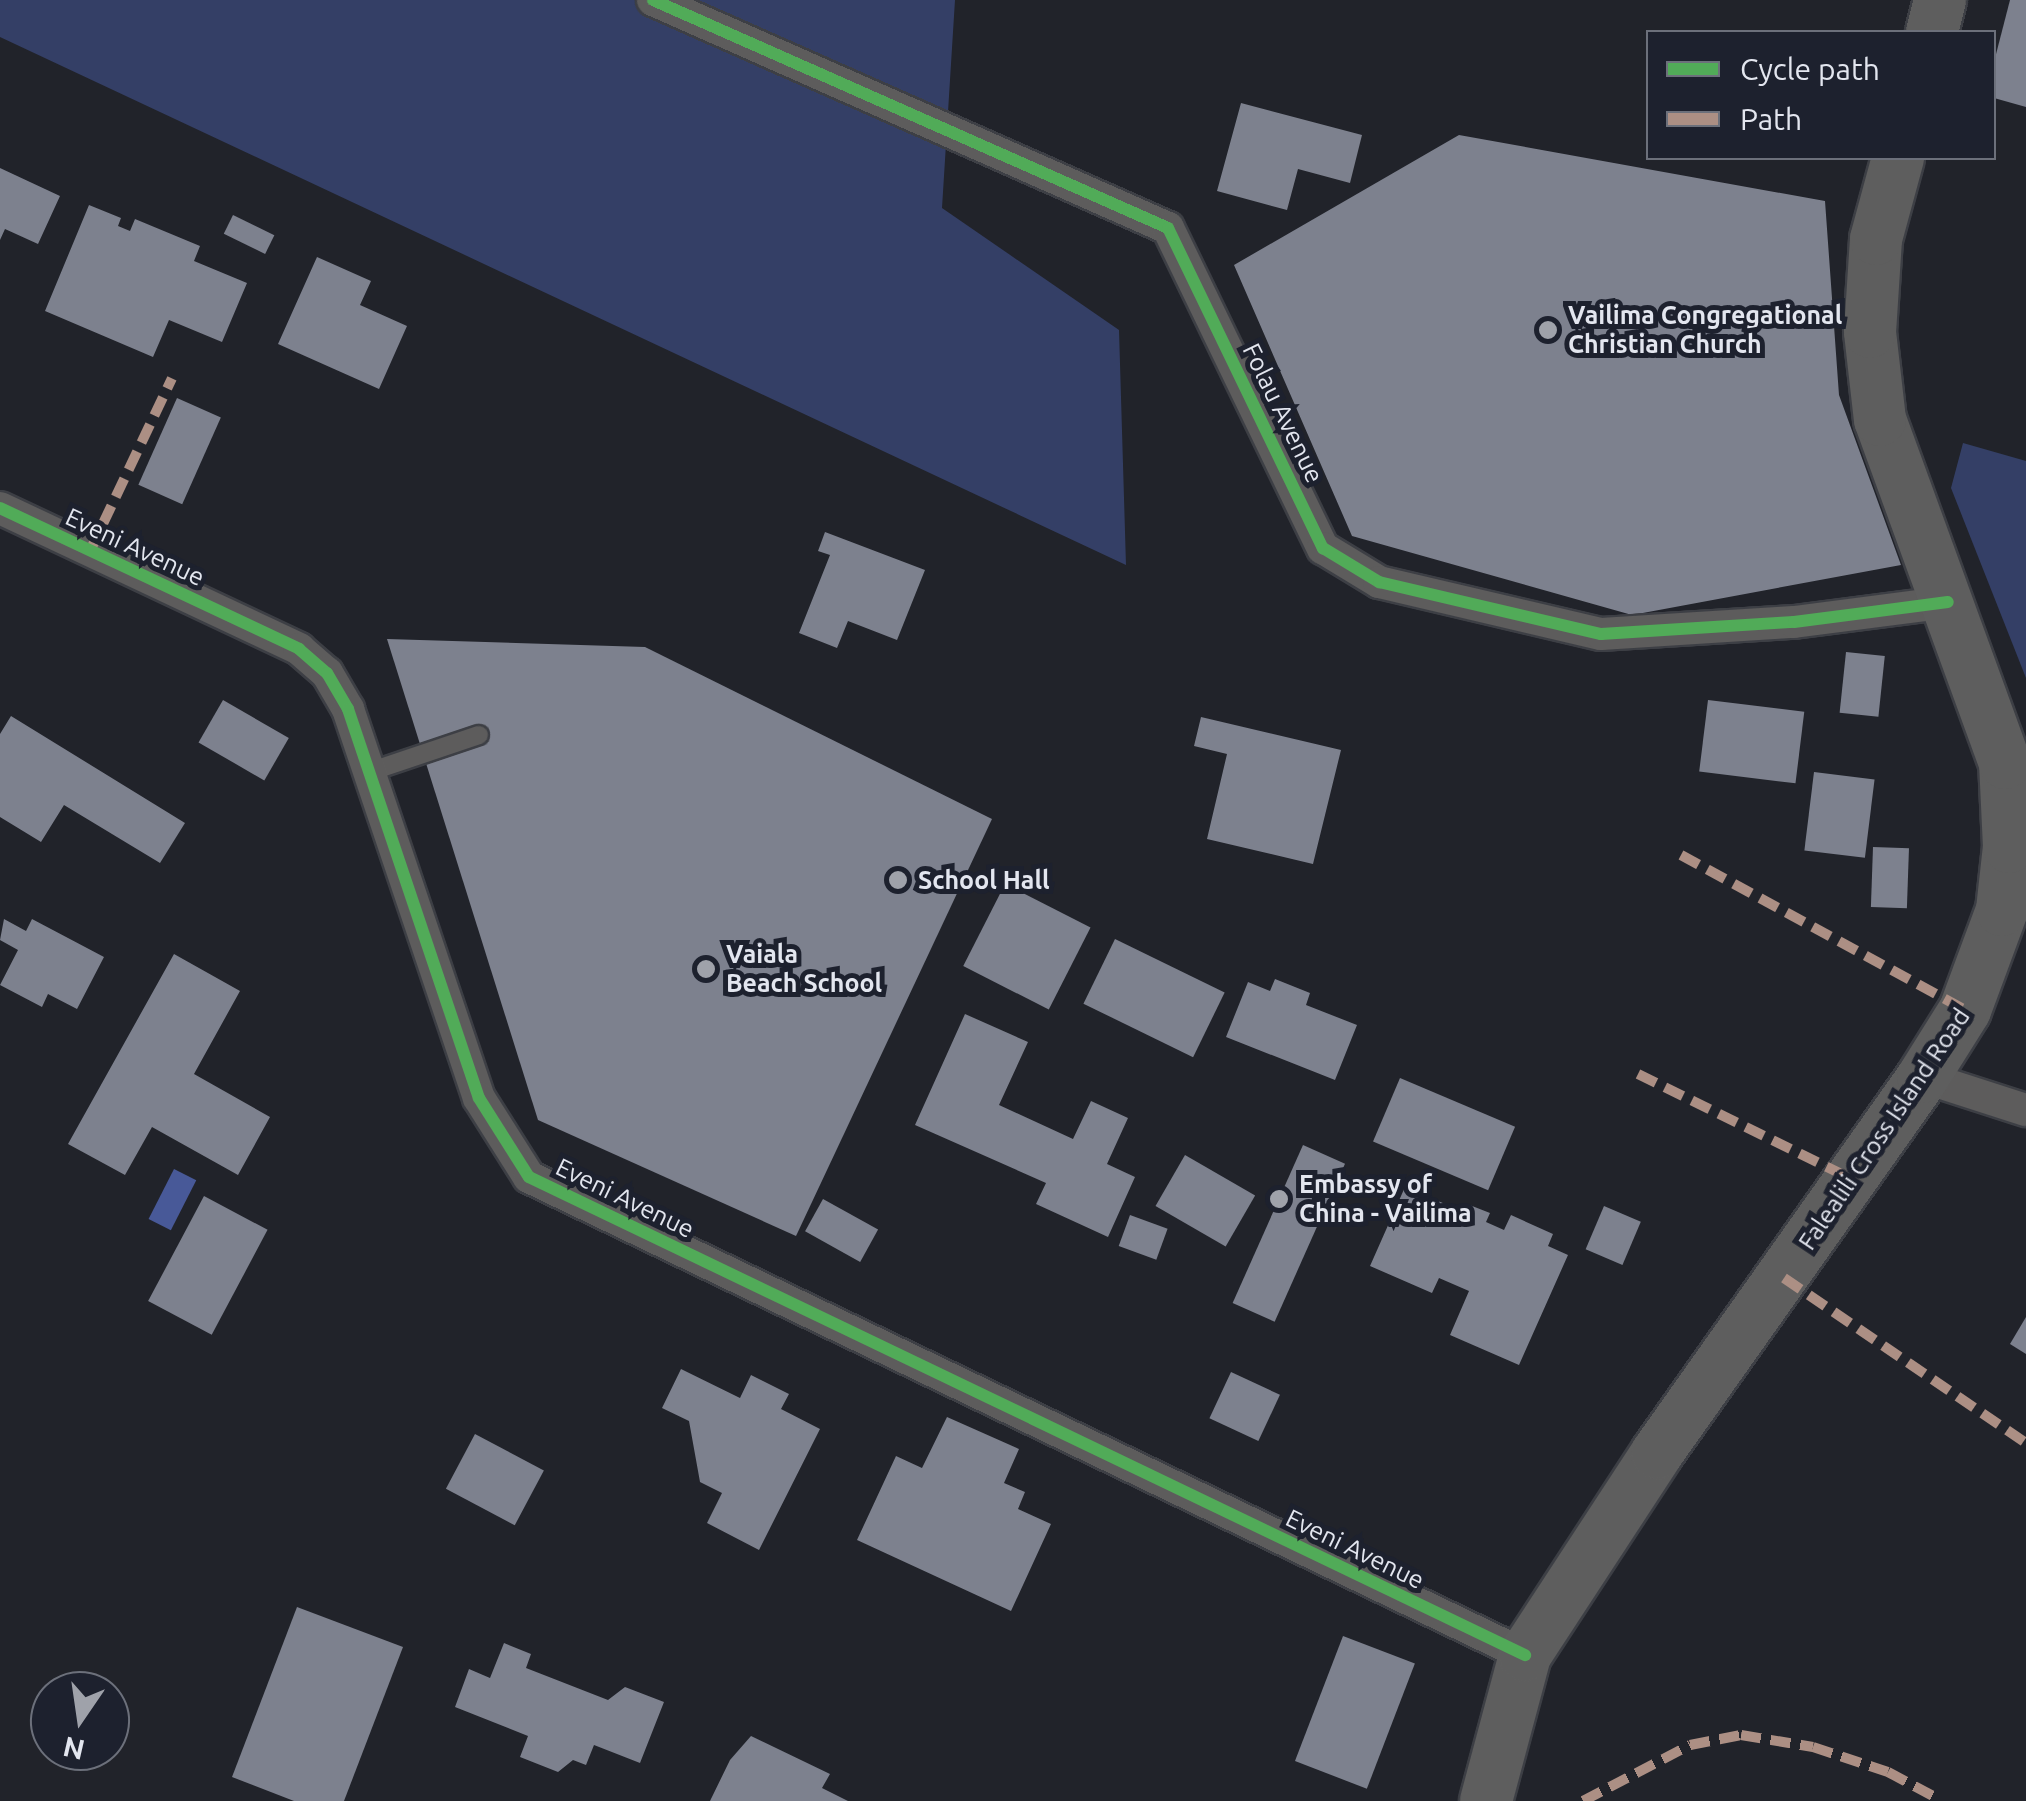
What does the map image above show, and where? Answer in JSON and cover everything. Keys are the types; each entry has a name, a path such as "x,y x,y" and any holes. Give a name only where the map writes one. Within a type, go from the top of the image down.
{"main road":[{"path":"1932,30 1940,0"},
{"name":"Falealili Cross Island Road","path":"1486,1801 1525,1655 1657,1453 1924,1077 1966,1010 2002,910 2009,847 2006,763 1880,420 1870,332 1876,238 1897,160"}],"street":[{"name":"Folau Avenue","path":"653,0 1168,228 1324,548 1379,582 1601,634 1794,622 1948,602"},
{"name":"Eveni Avenue","path":"0,508 299,648 327,673 348,710 479,1098 529,1177 1525,1655"},
{"path":"1924,1077 2026,1110"}],"lane":[{"path":"369,772 479,735"}],"shaded area":[{"path":"0,0 955,0 942,208 1119,330 1126,565 0,37"},
{"path":"1963,443 2026,461 2026,678 1951,488"},
{"path":"174,1169 196,1180 171,1230 149,1219"}],"building":[{"path":"2010,0 2026,0 2026,107 1996,99 1996,54"},
{"path":"1241,103 1362,135 1350,183 1298,169 1287,210 1217,191"},
{"name":"Vailima Congregational Christian Church","path":"1459,135 1825,201 1839,395 1901,565 1632,615 1352,536 1234,265"},
{"path":"0,168 60,196 38,244 5,229 0,240"},
{"path":"89,205 121,218 118,226 130,231 135,219 200,246 194,261 247,283 222,342 169,320 153,357 45,311"},
{"path":"233,215 274,235 265,254 224,234"},
{"path":"317,257 371,281 360,305 407,326 379,389 278,344"},
{"path":"177,398 221,418 182,504 138,485"},
{"path":"825,532 925,570 897,640 848,621 837,648 799,633 830,555 818,551"},
{"name":"Vaiala Beach School","path":"387,639 645,647 992,819 796,1236 538,1120"},
{"path":"1846,652 1885,656 1878,717 1840,713"},
{"path":"223,700 289,738 264,780 198,742"},
{"path":"1708,700 1804,712 1796,783 1699,771"},
{"path":"11,716 185,823 160,863 64,805 41,842 0,817 0,734"},
{"path":"1201,717 1341,750 1313,864 1207,839 1227,754 1194,746"},
{"path":"1814,772 1875,779 1865,858 1804,850"},
{"path":"1873,847 1909,848 1907,908 1871,907"},
{"path":"1005,884 1091,928 1049,1010 963,966"},
{"path":"4,919 26,931 32,919 104,957 77,1009 48,994 42,1007 0,985 18,950 0,940"},
{"path":"1115,939 1225,992 1193,1057 1083,1004"},
{"path":"174,954 240,991 194,1074 270,1117 238,1175 152,1127 125,1175 68,1144"},
{"path":"1275,979 1310,993 1306,1005 1357,1025 1335,1080 1226,1037 1248,982 1270,991"},
{"path":"965,1014 1028,1042 999,1105 1073,1139 1091,1101 1128,1118 1107,1164 1135,1177 1108,1237 1036,1204 1046,1183 915,1125"},
{"path":"1400,1078 1515,1127 1488,1190 1373,1142"},
{"path":"1303,1145 1345,1164 1275,1322 1233,1303"},
{"path":"1185,1155 1255,1196 1226,1247 1156,1206"},
{"path":"1405,1187 1464,1212 1467,1204 1490,1213 1486,1222 1504,1230 1511,1215 1553,1234 1548,1246 1568,1255 1519,1365 1450,1335 1469,1291 1439,1278 1432,1293 1370,1266"},
{"path":"204,1196 268,1230 212,1335 148,1301"},
{"path":"823,1199 878,1230 860,1262 805,1231"},
{"path":"1604,1206 1641,1222 1622,1265 1586,1249"},
{"path":"1130,1215 1168,1229 1156,1260 1119,1246"},
{"path":"2026,1317 2026,1354 2010,1344"},
{"path":"681,1369 740,1398 751,1375 789,1394 781,1409 820,1429 759,1550 707,1523 722,1493 700,1482 689,1421 662,1408"},
{"path":"1231,1372 1280,1395 1258,1441 1209,1418"},
{"path":"947,1417 1019,1449 1004,1483 1025,1492 1018,1509 1051,1524 1011,1611 857,1540 896,1456 922,1468"},
{"path":"475,1434 544,1471 515,1525 446,1489"},
{"path":"297,1607 403,1647 344,1801 294,1801 232,1777"},
{"path":"1343,1636 1415,1664 1367,1789 1295,1761"},
{"path":"504,1643 531,1654 526,1668 608,1700 625,1687 664,1702 640,1763 594,1745 586,1765 573,1760 558,1772 520,1757 528,1736 455,1707 469,1669 490,1678"},
{"path":"751,1736 830,1774 822,1788 848,1801 710,1801 730,1760"}],"marked path":[{"path":"90,551 172,378"},
{"path":"1681,855 1965,1010"},
{"path":"1638,1074 1855,1181"},
{"path":"1784,1278 2026,1443"},
{"path":"1583,1801 1690,1745 1741,1735 1813,1747 1888,1772 1933,1796"}],"cycle path":[{"path":"653,0 1168,228 1323,548 1379,582 1601,634 1794,622 1948,602"},
{"path":"0,508 299,649 327,673 348,709 479,1098 529,1177 1525,1655"}],"place":[{"name":"Vailima Congregational Christian Church","path":"1548,330"},
{"name":"School Hall","path":"898,880"},
{"name":"Vaiala Beach School","path":"706,969"},
{"name":"Embassy of China - Vailima","path":"1279,1199"}]}
